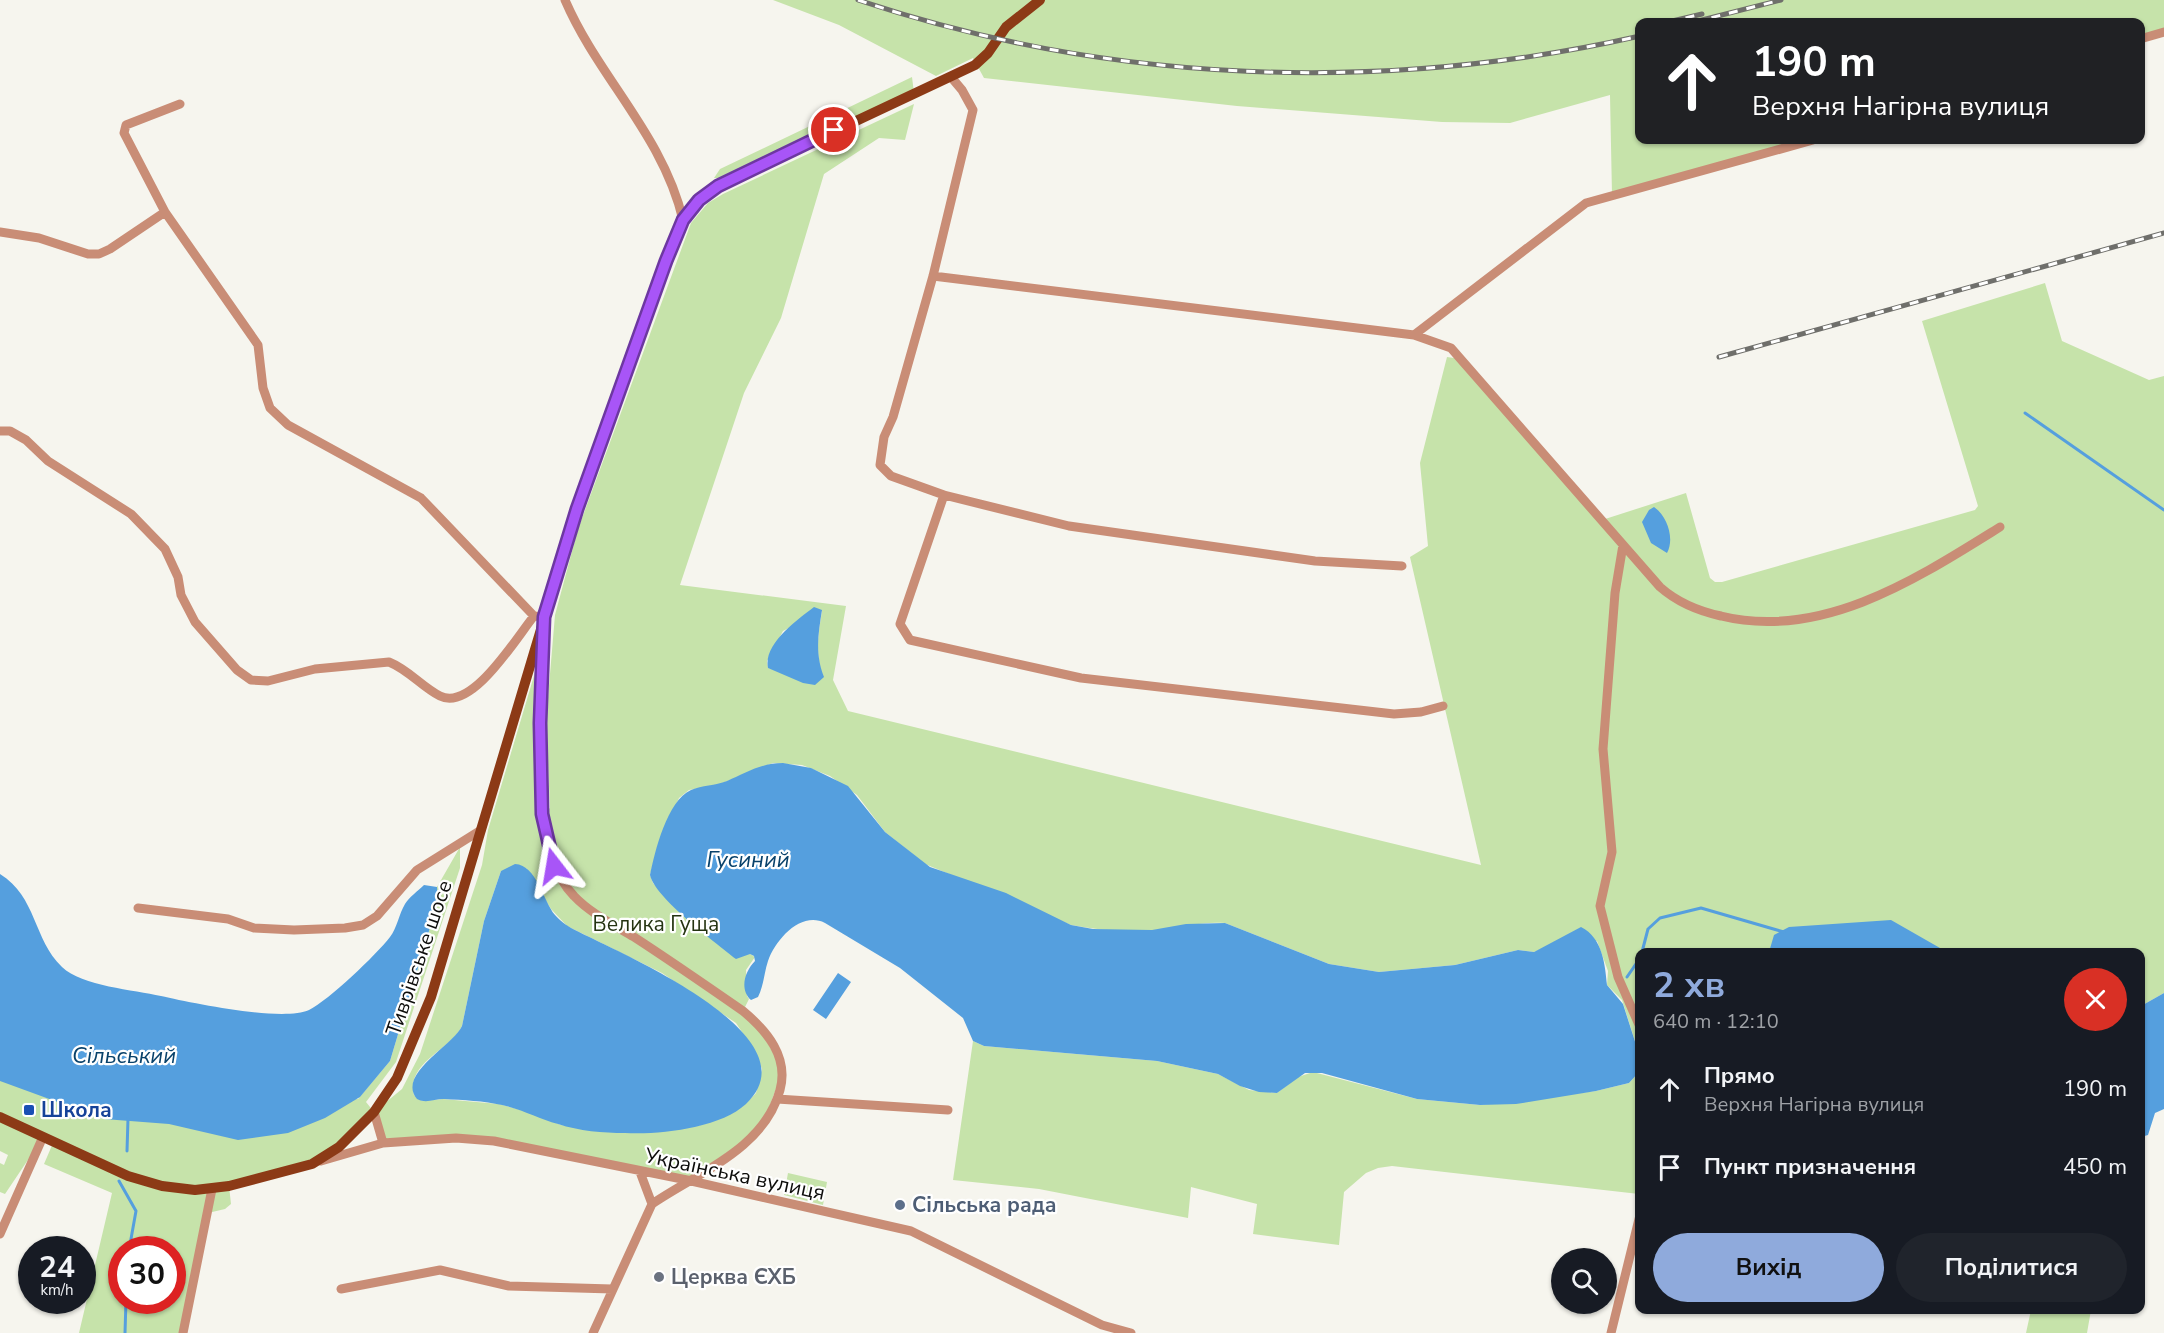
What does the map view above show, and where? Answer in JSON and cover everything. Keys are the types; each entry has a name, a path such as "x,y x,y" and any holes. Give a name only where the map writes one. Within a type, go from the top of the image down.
{"main road":[{"path":"683,220 699,200 718,186 951,77 982,59 1006,27 1040,0"},
{"name":"Тиврівське шосе","path":"0,1117 42,1139 146,1182 180,1189 212,1189 312,1164 339,1147 374,1112 397,1078 431,997 481,830 539,616 596,453 683,220"}],"street":[{"path":"565,0 612,82 648,134 679,203 683,220"},
{"path":"2145,38 2164,32"},
{"path":"951,77 962,90 973,110 933,276 893,417 884,437 880,465 891,476 944,495 1069,526 1315,561 1402,566"},
{"path":"180,104 126,125 124,133 165,212 258,345 263,388 270,408 288,425 421,498 539,616 542,814 554,866 564,885 581,904 732,1003 760,1026 772,1041 781,1061 783,1080 772,1114 755,1135 731,1155 687,1180 652,1204 593,1333"},
{"path":"1414,335 1586,203 1799,144"},
{"path":"0,232 39,238 88,254 99,254 165,212"},
{"path":"933,276 1414,335 1451,348 1660,587 1684,604 1734,620 1774,622 1833,612 1884,593 1938,566 2000,527"},
{"path":"0,431 10,431 26,440 48,461 131,514 165,549 178,577 181,595 195,622 237,670 250,680 268,681 315,669 389,662 423,682 440,696 453,699 464,696 477,687 539,616"},
{"path":"944,495 900,624 910,640 1024,667 1106,681 1394,714 1420,712 1443,706"},
{"path":"1623,545 1615,593 1603,749 1612,852 1600,906 1618,977 1635,1016"},
{"path":"138,908 228,919 254,928 294,930 363,925 377,916 417,870 481,830"},
{"path":"777,1099 948,1110"},
{"path":"374,1112 382,1143"},
{"name":"Українська вулиця","path":"312,1164 382,1143 421,1138 470,1138 687,1180 911,1231 1102,1325 1131,1333"},
{"path":"0,1234 42,1139"},
{"path":"640,1172 652,1204"},
{"path":"183,1333 212,1189"},
{"path":"1611,1333 1635,1235"},
{"path":"341,1289 440,1270 509,1286 612,1289"}],"green space":[{"path":"773,0 2164,0 2164,32 2145,38 2145,18 1635,18 1635,144 1798,144 1612,195 1610,95 1510,123 1442,122 1237,106 984,78 973,58 936,76 839,25"},
{"path":"912,77 914,93 734,178 714,178 720,169"},
{"name":"Велика Гуща","path":"914,104 905,140 879,138 824,174 781,318 744,393 680,585 846,606 833,680 848,711 1481,865 1410,557 1428,546 1420,463 1447,357 1461,359 1602,520 1686,493 1710,578 1715,582 1722,582 1975,510 1978,506 1922,321 2045,283 2062,341 2149,380 2164,376 2164,993 2145,1004 2145,948 1635,948 1635,1041 1622,1000 1607,985 1608,971 1597,941 1546,947 1534,952 1518,950 1455,965 1379,972 1329,964 1225,923 1134,931 1102,930 1071,925 925,864 885,832 857,795 830,776 802,765 773,763 720,784 689,790 679,798 658,845 650,875 653,883 674,906 755,957 746,970 749,999 743,1011 755,1021 783,1070 761,1129 687,1180 494,1141 383,1143 374,1113 329,1154 229,1186 231,1204 225,1209 208,1213 183,1333 79,1333 83,1314 96,1314 96,1261 112,1193 44,1164 53,1143 42,1139 5,1194 0,1192 0,1163 4,1165 8,1155 0,1151 0,1072 358,1099 390,1061 438,901 437,887 460,847 460,868 396,1062 366,1102 374,1112 402,1089 420,1054 482,865 488,830 536,669 539,669 543,814 550,808 546,721 555,615 578,529 691,223 708,203 723,194","holes":["822,611 818,652 823,677 768,668 767,661 783,631","526,868 551,909 567,926 662,973 736,1023 756,1053 762,1069 756,1093 743,1106 698,1126 626,1133 561,1125 532,1113 499,1104 443,1099 422,1101 414,1095 413,1084 423,1065 449,1042 462,1026 484,921 501,871"]},
{"path":"973,1041 984,1046 1157,1061 1218,1074 1249,1090 1277,1093 1298,1077 1313,1072 1417,1099 1480,1105 1596,1091 1629,1083 1635,1076 1635,1194 1392,1166 1378,1168 1366,1173 1344,1192 1339,1245 1253,1234 1257,1204 1191,1187 1188,1218 1039,1189 953,1180"},
{"path":"788,1173 827,1182 823,1205 784,1195"},
{"path":"2030,1314 2090,1314 2087,1333 2026,1333"}],"water":[{"path":"1654,507 1663,516 1670,534 1667,553 1651,543 1642,522 1649,510"},
{"path":"814,607 822,610 818,652 824,677 815,685 803,683 768,668 768,659 776,642 783,633"},
{"name":"Гусиний","path":"775,763 811,768 848,786 885,832 930,867 1006,893 1071,925 1093,929 1152,930 1186,924 1225,923 1329,964 1379,972 1455,965 1518,950 1534,952 1581,927 1594,938 1598,945 1604,961 1607,985 1623,1004 1635,1042 1635,1076 1629,1083 1596,1091 1516,1104 1480,1105 1417,1099 1322,1073 1305,1073 1277,1093 1259,1092 1240,1086 1218,1074 1157,1061 984,1046 973,1041 963,1018 900,968 825,923 816,920 799,924 783,936 768,961 758,997 751,1000 747,996 744,985 748,970 755,961 754,956 750,954 736,959 674,907 654,885 650,875 663,828 675,805 683,796 695,788 722,783"},
{"path":"515,864 529,870 551,909 566,924 668,977 705,1000 736,1025 756,1051 761,1078 746,1104 721,1119 706,1124 672,1131 639,1133 600,1132 574,1128 509,1107 488,1103 417,1099 413,1089 414,1080 420,1070 457,1034 462,1026 484,921 501,871"},
{"name":"Сільський","path":"0,874 21,894 53,956 62,967 82,979 214,1007 258,1013 296,1013 318,1005 352,977 383,945 392,933 411,896 424,885 437,887 438,901 390,1061 360,1097 325,1118 288,1133 238,1140 169,1124 104,1119 0,1081"},
{"path":"1891,920 1940,948 1770,948 1774,935 1789,927"},
{"path":"838,973 851,982 826,1019 813,1010"},
{"path":"2164,993 2164,1109 2155,1113 2148,1135 2145,1136 2145,1004"}],"waterway":[{"path":"2025,413 2164,510"},
{"path":"1643,948 1648,929 1660,918 1701,908 1784,932"},
{"path":"1627,977 1635,965"},
{"path":"127,1151 128,1119"},
{"path":"119,1181 136,1211 132,1236"},
{"path":"125,1333 126,1314"}],"railway":[{"path":"858,0 953,28 1050,49 1148,64 1246,71 1345,72 1444,67 1543,55 1635,37"},
{"path":"1710,18 1781,0"},
{"path":"1685,18 1702,14"},
{"path":"1719,357 2164,233"}],"place":[{"name":"Школа","path":"29,1110"},
{"name":"Сільська рада","path":"900,1205"},
{"name":"Церква ЄХБ","path":"659,1277"}],"route":[{"path":"554,866 542,814 540,723 544,617 577,509 666,261 683,220 699,200 718,186 834,130"}]}
